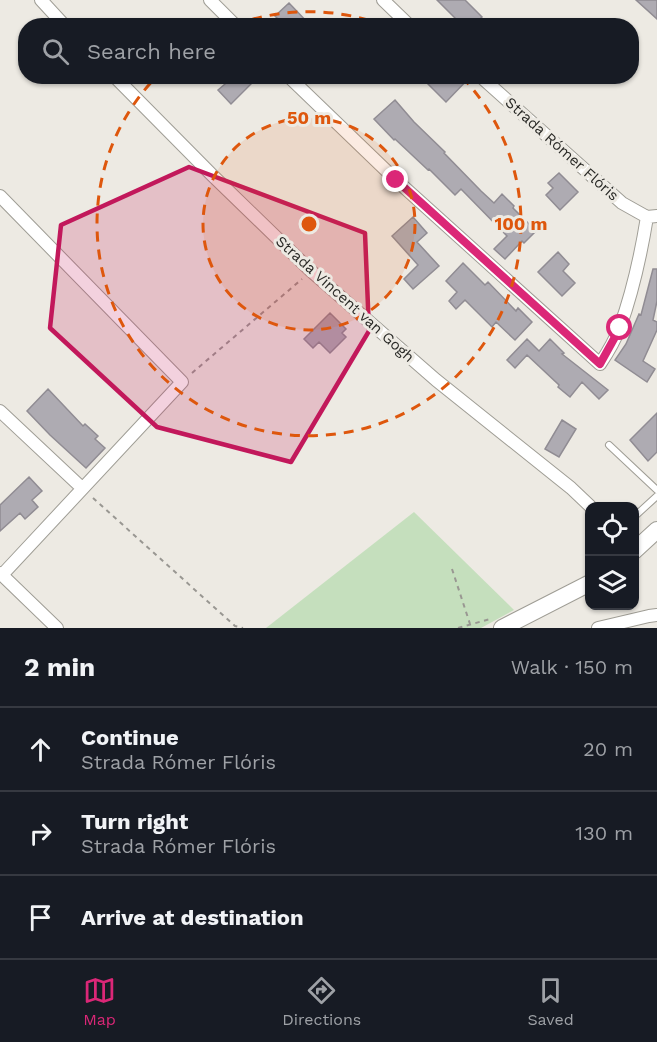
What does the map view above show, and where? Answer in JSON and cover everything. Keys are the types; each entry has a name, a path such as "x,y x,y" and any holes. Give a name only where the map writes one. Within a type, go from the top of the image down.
{"street":[{"path":"41,0 57,18"},
{"path":"210,0 228,18"},
{"path":"382,0 401,18"},
{"name":"Strada Vincent van Gogh","path":"122,84 311,271 436,380 572,488 585,502"},
{"name":"Strada Rómer Flóris","path":"296,84 396,180 600,364 620,328 652,217 622,203 489,84"},
{"path":"0,196 182,382 1,574 57,628"},
{"path":"0,411 82,488"},
{"path":"639,546 657,530"},
{"path":"502,628 585,586"},
{"path":"598,628 657,615"}],"lane":[{"path":"609,445 657,490"},
{"path":"639,512 657,496"}],"path":[{"path":"182,382 311,271"},
{"path":"82,488 235,626 243,628"},
{"path":"452,569 470,624"}],"highlighted area":[{"path":"189,167 365,233 369,331 291,462 157,427 50,328 61,225"}],"green space":[{"path":"414,512 514,610 481,628 266,628"}],"building":[{"path":"437,0 465,0 482,17 481,18 455,18"},
{"path":"636,0 657,0 657,19"},
{"path":"289,3 303,18 277,18 275,16"},
{"path":"225,84 251,84 231,104 218,90"},
{"path":"428,84 463,84 446,102"},
{"path":"395,100 481,191 494,203 502,194 536,231 524,243 522,241 505,259 494,249 507,236 461,189 455,195 374,119"},
{"path":"559,173 578,192 560,210 546,195 553,188 548,183"},
{"path":"413,217 427,233 417,242 439,266 413,289 404,279 418,265 392,236"},
{"path":"558,252 569,264 563,271 575,283 562,296 538,272"},
{"path":"463,263 485,285 488,282 516,311 518,308 532,322 515,340 496,322 492,327 465,300 456,309 449,301 457,292 446,281"},
{"path":"653,269 657,269 657,301 653,320 657,322 657,330 643,361 655,369 647,382 615,360 626,344 639,314 641,315"},
{"path":"330,313 346,329 342,333 346,337 330,353 319,342 313,348 304,339"},
{"path":"527,339 539,351 550,339 564,353 562,354 608,390 599,399 582,382 570,397 527,355 515,368 507,360"},
{"path":"48,389 83,426 85,424 98,436 95,439 105,448 86,468 27,411"},
{"path":"657,413 657,452 648,461 630,440"},
{"path":"562,420 576,429 559,457 545,449"},
{"path":"29,477 42,491 32,500 38,507 25,519 20,513 0,531 0,505"}],"route":[{"path":"396,180 600,364 620,328"}]}
